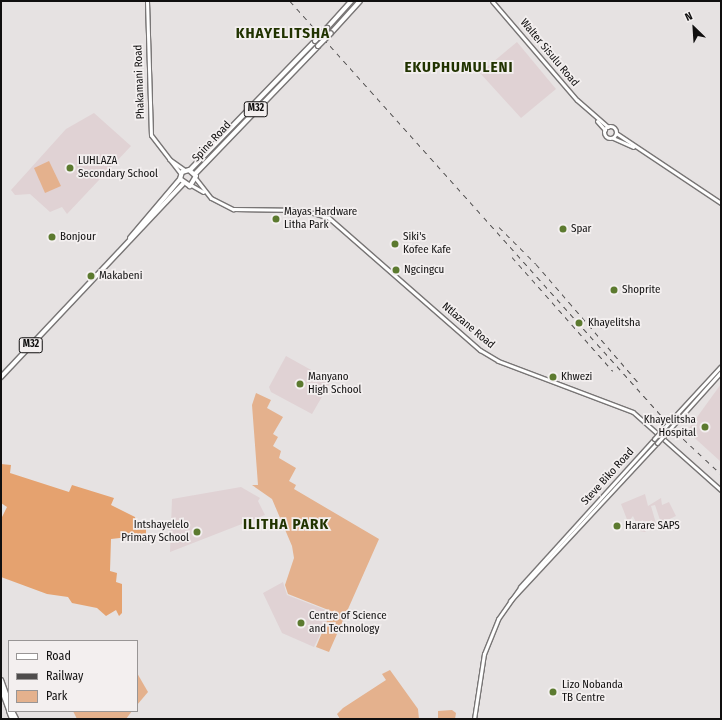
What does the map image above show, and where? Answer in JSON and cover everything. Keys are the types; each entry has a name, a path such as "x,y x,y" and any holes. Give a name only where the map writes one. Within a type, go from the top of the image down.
{"main road":[{"name":"Spine Road","path":"181,174 187,170 315,41 351,1"},
{"name":"Spine Road","path":"192,185 195,176 360,1"},
{"name":"Spine Road","path":"187,170 195,176"},
{"path":"181,174 180,180 183,184 192,185"},
{"name":"M32","path":"117,254 180,180"},
{"name":"M32","path":"1,377 183,184"},
{"path":"1,680 8,699"},
{"path":"1,688 8,708"}],"street":[{"name":"Phakamani Road","path":"147,1 150,128 154,142 181,174"},
{"name":"Walter Sisulu Road","path":"492,1 605,130"},
{"name":"Walter Sisulu Road","path":"593,116 608,127"},
{"path":"633,146 607,137 605,130 608,127 614,128 616,133 633,146 689,179 721,203"},
{"path":"613,138 616,133"},
{"name":"Phakamani Road","path":"166,157 187,170"},
{"name":"Ntlazane Road","path":"195,176 205,192"},
{"name":"Ntlazane Road","path":"192,185 236,210 300,210 329,218 480,350 498,361 633,412 721,490"},
{"name":"Steve Biko Road","path":"474,719 484,654 493,629 510,601 721,366"},
{"name":"Steve Biko Road","path":"510,601 721,372"}],"shaded area":[{"path":"517,42 556,89 521,118 480,73"},
{"name":"LUHLAZA Secondary School","path":"94,113 131,146 67,214 62,207 50,212 30,194 15,195 11,190 66,129"},
{"name":"Manyano High School","path":"286,356 331,381 312,414 271,392 269,387"},
{"name":"Khayelitsha Hospital","path":"721,384 721,460 720,461 687,431"},
{"path":"1,464 11,465 10,473 69,492 72,485 114,498 111,505 135,517 136,522 146,523 146,535 111,539 110,571 117,573 116,582 122,584 122,613 119,616 116,610 106,616 97,608 72,603 68,597 47,594 1,577 1,519 7,507 1,503"},
{"name":"Intshayelelo Primary School","path":"241,487 260,498 258,501 265,515 170,552 172,499"},
{"path":"645,494 648,506 661,498 662,505 669,502 676,516 661,523 655,505 651,506 657,527 650,527 645,532 640,531 633,516 628,522 621,504"},
{"name":"Centre of Science and Technology","path":"283,582 287,595 331,612 314,647 282,633 263,593"}],"green space":[{"path":"49,161 61,186 45,193 34,168"},
{"path":"256,393 271,400 267,408 283,417 273,434 278,437 273,446 281,451 279,458 296,468 289,481 296,485 294,489 379,539 329,652 316,647 331,611 288,594 285,585 294,558 292,546 272,499 252,485 258,485 252,405"},
{"path":"390,670 418,709 419,719 340,719 337,714 343,708 386,680 382,674"},
{"path":"138,675 148,692 138,704"},
{"path":"452,710 456,713 455,719 438,719 438,711"},
{"path":"74,712 131,712 126,719 77,719"}],"railway":[{"path":"290,1 676,432 721,474"},
{"path":"499,227 536,264 638,382"},
{"path":"512,257 613,371"}],"place":[{"name":"LUHLAZA Secondary School","path":"70,168"},
{"name":"Mayas Hardware Litha Park","path":"276,219"},
{"name":"Spar","path":"563,229"},
{"name":"Bonjour","path":"52,237"},
{"name":"Siki's Kofee Kafe","path":"395,244"},
{"name":"Ngcingcu","path":"396,270"},
{"name":"Makabeni","path":"91,276"},
{"name":"Shoprite","path":"614,290"},
{"name":"Khayelitsha","path":"579,323"},
{"name":"Khwezi","path":"553,377"},
{"name":"Manyano High School","path":"300,384"},
{"name":"Khayelitsha Hospital","path":"705,427"},
{"name":"Harare SAPS","path":"617,526"},
{"name":"Intshayelelo Primary School","path":"197,532"},
{"name":"Centre of Science and Technology","path":"301,623"},
{"name":"Lizo Nobanda TB Centre","path":"553,692"}],"district":[{"name":"KHAYELITSHA","path":"283,34"},
{"name":"EKUPHUMULENI","path":"459,68"},
{"name":"ILITHA PARK","path":"286,525"}]}
